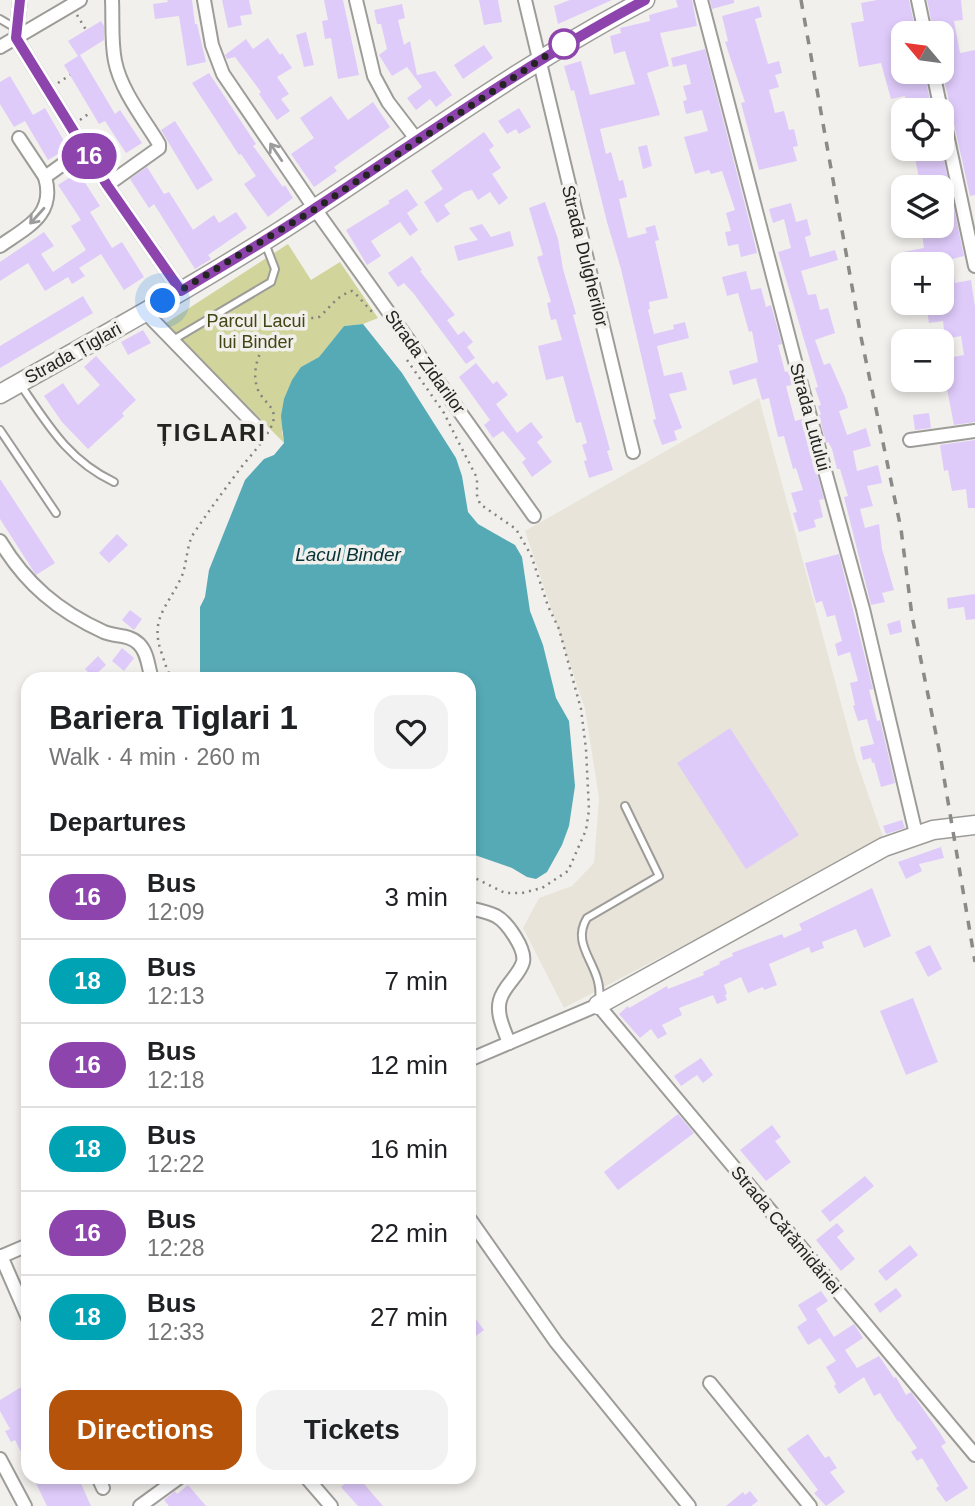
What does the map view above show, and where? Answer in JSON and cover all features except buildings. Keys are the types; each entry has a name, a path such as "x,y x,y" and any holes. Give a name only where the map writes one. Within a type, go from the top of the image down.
{"street":[{"path":"20,0 16,33 107,185 181,291"},
{"path":"107,185 159,148 118,71 113,48 112,0"},
{"name":"Strada Zidarilor","path":"204,0 212,45 223,74 315,209 534,516"},
{"path":"356,0 374,76 388,102 416,140"},
{"name":"Strada Dulgherilor","path":"525,0 633,452"},
{"name":"Strada Țiglari","path":"0,394 264,241 538,61 645,0"},
{"name":"Strada Lutului","path":"701,0 863,609 916,834"},
{"path":"918,0 922,21"},
{"path":"0,47 16,33 67,4"},
{"path":"0,246 32,223 44,210 48,190 45,177 19,138"},
{"path":"45,177 85,150"},
{"path":"954,157 969,211 975,267"},
{"path":"145,312 255,425"},
{"path":"909,440 975,431"},
{"path":"0,541 24,576 45,597 89,625 109,634 126,636 138,643 146,655 150,672"},
{"path":"476,1057 598,1005 884,847 916,834 975,825"},
{"path":"476,910 503,921 523,953 523,963 500,1000 501,1022 509,1043"},
{"name":"Strada Cărămidăriei","path":"598,1005 975,1455"},
{"path":"476,1228 556,1342 689,1506"},
{"path":"21,1248 0,1256 21,1302"},
{"path":"710,1383 810,1506"},
{"path":"0,1459 25,1506"},
{"path":"140,1506 170,1484"},
{"path":"312,1484 331,1506"}],"lane":[{"path":"0,19 16,33"},
{"path":"173,340 271,282 275,269 264,241"},
{"path":"20,383 58,440 75,457 114,482"},
{"path":"0,430 56,513"},
{"path":"598,1005 601,986 580,936 582,927 587,918 659,876 625,806"}],"path":[{"path":"67,4 86,30"},
{"path":"85,150 112,132"},
{"path":"168,672 157,637 157,624 182,576 187,548 192,536 258,447 274,418 274,411 259,393 256,384 254,370 261,350 285,325 296,319 319,317 336,299 352,291 361,297 377,319"},
{"path":"402,351 412,370 444,413 477,478 480,504 516,529 531,555 548,606 559,629 581,709 589,810 582,843 568,871 542,888 522,893 505,893 476,878"}],"shaded area":[{"path":"759,398 856,759 884,840 564,1008 523,928 539,898 572,886 594,863 599,798 585,709 525,531"}],"green space":[{"name":"Parcul Lacui lui Binder","path":"288,244 311,280 340,262 378,318 363,324 344,326 319,357 301,367 282,432 284,443 166,323"}],"water":[{"name":"Lacul Binder","path":"363,324 402,373 456,458 468,512 478,524 515,545 522,557 530,611 543,645 556,698 569,721 575,786 569,826 562,845 547,872 536,879 476,855 476,672 200,672 200,607 205,597 209,570 245,480 264,459 274,455 284,443 281,416 292,380 301,367 319,357 344,326"}],"railway":[{"path":"801,0 861,337 901,529 912,616 940,754 975,962"}],"bus line":[{"name":"16","path":"20,0 16,38 107,185 181,291 315,209 538,61 645,0"}],"district":[{"name":"ȚIGLARI","path":"212,433"}],"route":[{"path":"163,301 315,209 564,44"}]}
